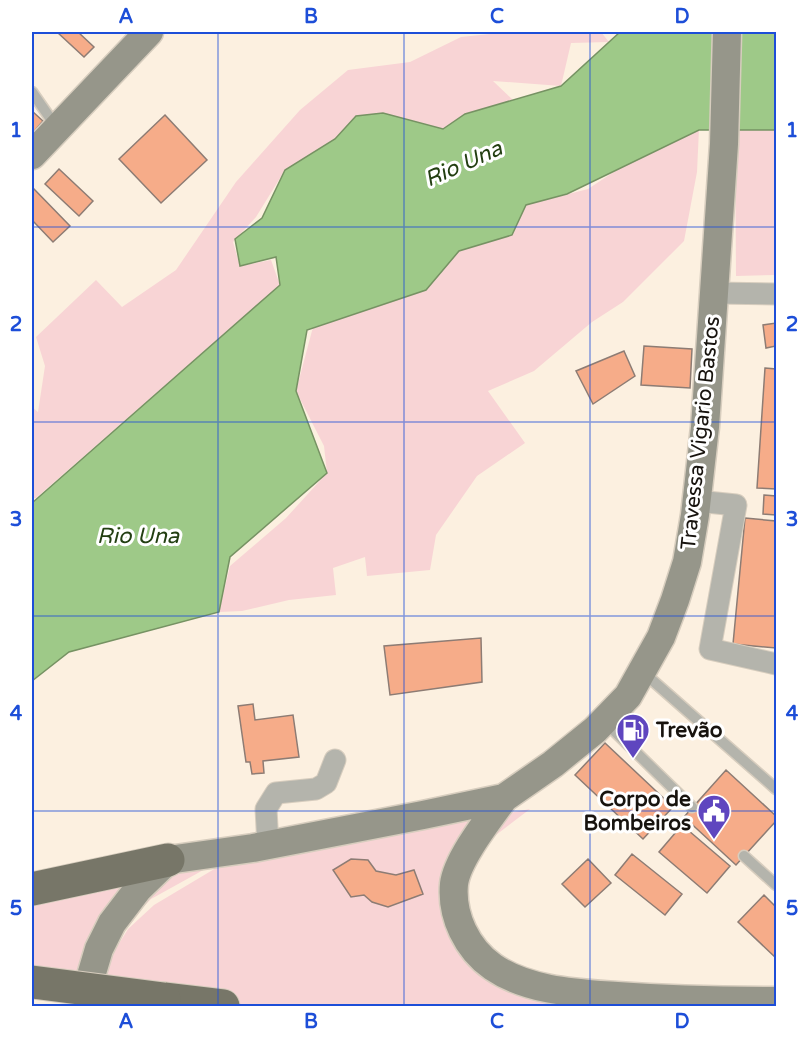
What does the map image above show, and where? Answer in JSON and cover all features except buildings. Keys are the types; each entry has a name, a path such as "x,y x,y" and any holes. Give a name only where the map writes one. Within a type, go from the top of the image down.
{"highway":[{"path":"32,889 168,860"},
{"path":"32,982 223,1006"}],"main road":[{"name":"Travessa Vigario Bastos","path":"504,798 553,764 628,696 661,637 687,562 697,501 705,427 724,144 727,32"},
{"path":"32,155 139,36"},
{"path":"91,1006 91,975 99,949 112,923 138,889 168,860 268,845 504,798"},
{"path":"504,798 475,839 454,883 457,920 478,954 493,967 521,981 585,994 678,1001 777,1001"}],"street":[{"path":"714,293 777,294"},
{"path":"697,501 736,505 710,649 777,664"},
{"path":"268,845 266,809 276,793 316,789 326,783 335,760"}],"lane":[{"path":"32,92 57,128"},
{"path":"642,671 777,789"},
{"path":"603,721 692,807"},
{"path":"744,855 777,885"}],"shaded area":[{"path":"509,32 601,32 609,42 571,43 561,86 493,81 513,100 465,114 443,129 356,116 335,139 285,170 256,217 233,242 240,266 271,260 280,285 36,498 32,498 32,407 38,412 45,366 36,337 96,280 122,307 176,270 236,182 300,110 348,70 410,62 461,37"},
{"path":"735,126 776,126 776,275 736,276"},
{"path":"699,129 697,172 684,241 623,302 592,322 534,371 488,391 525,443 477,476 436,535 430,570 367,576 365,557 333,568 336,595 289,600 242,611 219,612 230,566 286,518 327,473 324,446 296,391 313,327 426,290 459,251 512,235 526,205 588,189 644,152"},
{"path":"530,809 483,845 463,877 458,909 489,968 637,1006 247,1006 103,989 103,969 128,929 154,905 216,868"},
{"path":"207,868 151,899 125,926 97,988 32,979 32,897"}],"water":[{"name":"Rio Una","path":"620,32 776,32 776,130 699,130 567,194 526,205 512,235 459,251 426,290 307,330 296,391 327,473 230,557 219,612 69,652 32,681 32,503 280,285 276,257 240,266 235,239 262,218 285,170 335,139 356,116 383,113 443,129 465,114 561,86"}],"place":[{"name":"Trevão","path":"633,759"},
{"name":"Corpo de Bombeiros","path":"714,840"}]}
